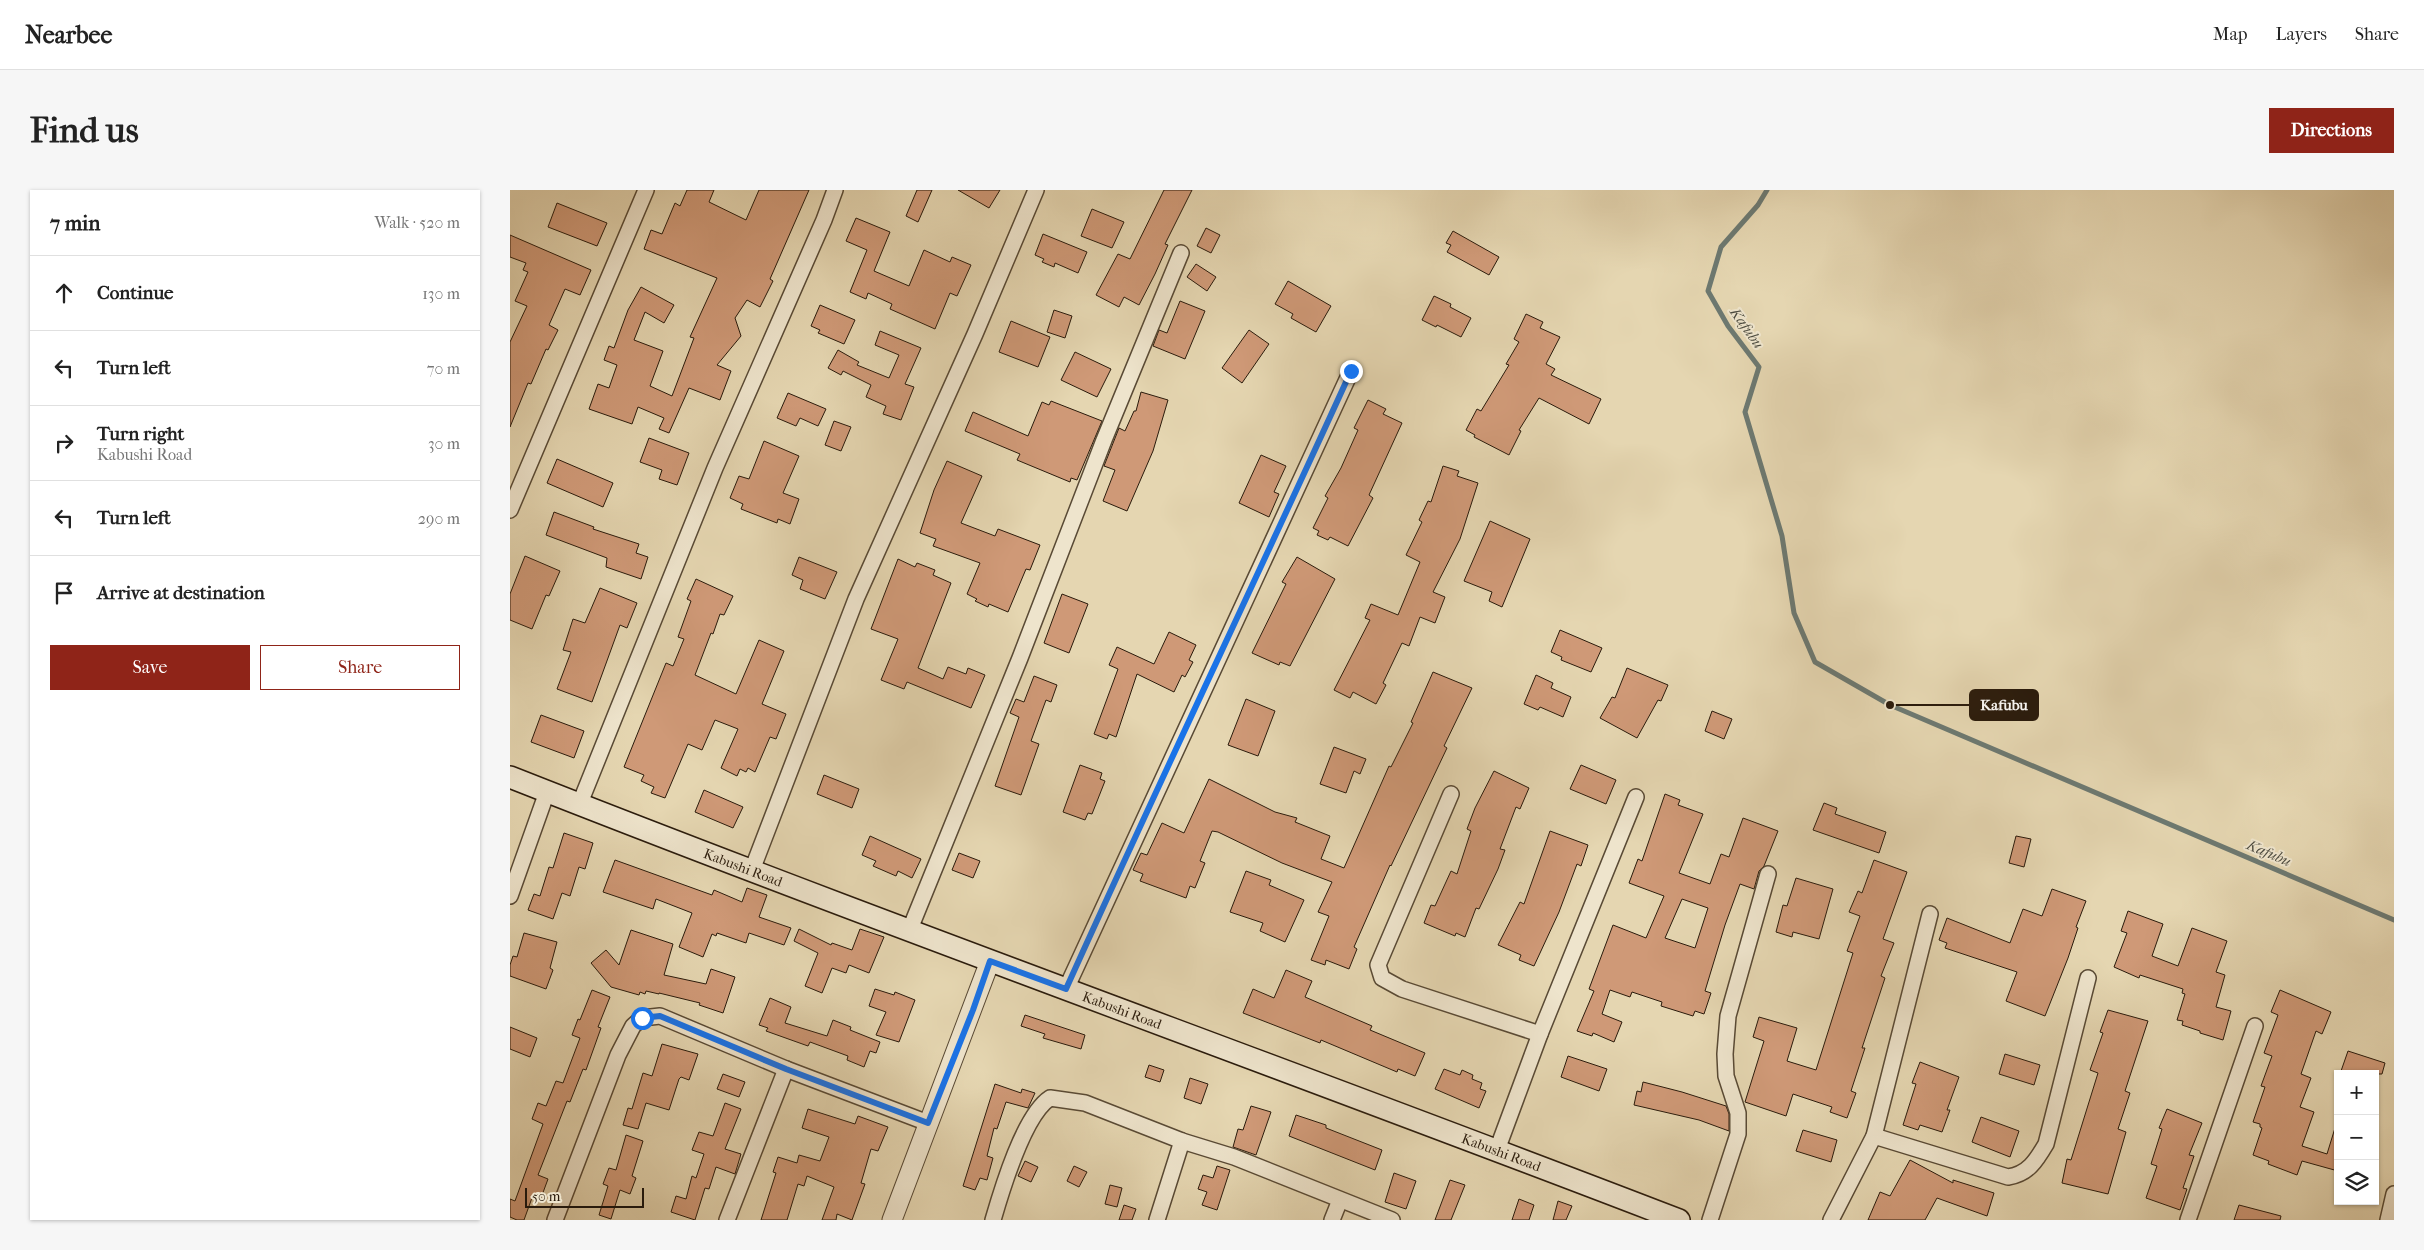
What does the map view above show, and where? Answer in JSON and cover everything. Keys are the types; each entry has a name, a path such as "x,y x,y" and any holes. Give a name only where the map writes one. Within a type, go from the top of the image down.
{"main road":[{"name":"Kabushi Road","path":"510,777 990,961 1679,1220"}],"street":[{"path":"510,510 646,190"},
{"path":"580,803 715,468 824,220 835,190"},
{"path":"752,870 856,599 975,334 1036,190"},
{"path":"910,929 1020,658 1104,440 1181,254"},
{"path":"1066,989 1132,841 1248,597 1351,371"},
{"path":"510,896 547,792"},
{"path":"1451,794 1378,965 1382,978 1402,989 1540,1034"},
{"path":"1497,1150 1540,1034 1636,797"},
{"path":"1710,1220 1738,1134 1738,1113 1726,1076 1725,1054 1728,1016 1768,874"},
{"path":"1831,1220 1874,1136 1930,914"},
{"path":"892,1220 990,961"},
{"path":"1874,1136 2008,1177 2020,1175 2030,1168 2046,1144 2088,978"},
{"path":"555,1220 618,1055 633,1026 642,1018 660,1016 786,1069 928,1123"},
{"path":"2188,1220 2255,1026"},
{"path":"727,1220 786,1069"},
{"path":"993,1220 1020,1142 1040,1104 1050,1098 1085,1103 1182,1141 1234,1157 1392,1220"},
{"path":"1157,1220 1182,1141"},
{"path":"2388,1220 2394,1194"},
{"path":"1332,1220 1340,1200"}],"building":[{"path":"687,190 714,190 709,202 746,220 759,190 809,190 770,279 773,281 760,307 747,300 735,318 741,336 717,365 731,371 720,400 689,388 669,433 659,429 664,418 638,407 632,424 589,409 598,384 609,388 617,365 604,360 609,346 614,348 628,310 641,287 674,305 664,323 645,312 634,340 663,351 650,386 672,396 694,338 690,337 717,278 644,249 651,230 662,234 675,203 680,206"},
{"path":"917,190 932,190 918,222 906,216"},
{"path":"958,190 1000,190 989,208"},
{"path":"1164,190 1192,190 1165,244 1168,245 1139,305 1124,297 1119,307 1096,295 1118,254 1130,259"},
{"path":"557,203 607,223 597,246 548,227"},
{"path":"1092,209 1124,222 1112,248 1081,236"},
{"path":"856,218 890,232 874,271 909,286 924,250 950,262 952,257 971,265 957,296 950,293 935,329 890,309 892,304 868,293 866,299 850,292 867,250 846,241"},
{"path":"1206,228 1220,235 1211,253 1197,246"},
{"path":"1453,231 1499,257 1489,275 1447,252 1451,245 1446,243"},
{"path":"1043,234 1087,252 1078,273 1055,263 1054,267 1042,262 1044,259 1035,255"},
{"path":"510,235 591,270 580,295 565,289 549,325 558,330 548,350 546,349 531,384 528,383 510,427 510,342 527,306 515,301 528,272 523,270 526,263 510,257"},
{"path":"1196,264 1216,277 1207,291 1187,277"},
{"path":"1288,281 1331,306 1316,332 1291,318 1293,314 1275,304"},
{"path":"1434,296 1451,304 1450,307 1471,318 1461,337 1422,320"},
{"path":"1180,301 1205,311 1185,359 1153,346 1159,330 1167,333"},
{"path":"820,305 855,320 844,344 818,333 820,330 811,326"},
{"path":"1054,310 1072,316 1065,338 1047,332"},
{"path":"1526,314 1543,322 1540,328 1560,337 1546,364 1555,369 1551,375 1601,399 1589,424 1539,398 1519,430 1521,431 1509,455 1474,437 1475,435 1466,430 1477,409 1481,411 1509,365 1506,364 1519,342 1514,339"},
{"path":"1011,321 1050,337 1038,367 999,352"},
{"path":"1249,330 1269,344 1242,383 1222,368"},
{"path":"880,331 921,348 905,384 914,387 901,420 883,414 886,406 866,397 871,385 843,371 841,375 828,368 838,350 859,362 857,365 889,378 899,355 875,345"},
{"path":"1075,352 1111,369 1097,397 1061,380"},
{"path":"1141,392 1168,400 1153,451 1127,511 1103,501 1115,470 1104,466 1119,428 1125,431 1134,411 1136,411"},
{"path":"788,393 826,409 818,426 800,418 796,426 777,418"},
{"path":"1368,400 1386,409 1383,414 1402,423 1369,495 1373,498 1348,546 1330,537 1328,540 1317,535 1319,531 1313,528 1328,498 1325,496 1341,468 1358,430 1354,428"},
{"path":"1051,401 1102,421 1077,480 1071,478 1070,482 1017,460 1020,454 965,431 973,412 1028,436 1042,402 1049,405"},
{"path":"834,421 851,427 841,451 825,445"},
{"path":"649,438 689,453 677,485 659,479 662,470 640,462"},
{"path":"764,441 799,456 783,493 799,499 790,524 778,519 777,523 741,509 743,504 730,498 739,476 749,479"},
{"path":"1261,455 1286,466 1274,492 1279,494 1269,517 1239,503"},
{"path":"557,459 613,483 603,507 547,483"},
{"path":"947,461 982,476 961,523 995,536 998,529 1040,545 1030,570 1026,569 1008,612 989,604 988,607 975,601 977,599 967,594 980,563 933,546 936,539 920,533 934,490"},
{"path":"1443,466 1459,471 1457,476 1478,483 1460,539 1433,592 1445,597 1435,623 1420,617 1409,646 1402,643 1383,683 1386,685 1376,704 1353,692 1350,698 1334,690 1370,620 1365,618 1371,604 1398,615 1420,562 1406,555 1422,522 1419,520 1428,501 1431,502"},
{"path":"554,512 594,527 593,529 639,544 636,553 648,557 641,579 606,567 607,558 546,535"},
{"path":"1490,521 1530,539 1502,607 1489,601 1492,592 1464,581"},
{"path":"525,556 560,571 549,596 546,595 532,629 510,620 510,594"},
{"path":"799,557 837,572 825,599 800,589 803,580 792,575"},
{"path":"1297,557 1335,579 1290,666 1280,662 1279,665 1252,653 1286,584 1282,582"},
{"path":"898,559 915,567 917,563 935,570 933,575 951,583 918,668 943,679 948,667 966,674 968,668 985,675 971,708 907,682 904,689 881,680 898,639 871,629"},
{"path":"696,579 733,596 724,615 720,614 695,675 736,694 759,640 784,651 762,704 786,714 776,739 770,737 755,772 748,768 746,772 740,769 737,776 721,768 738,729 715,720 702,750 688,744 665,798 651,793 654,787 641,781 644,775 624,767 666,663 673,666 684,639 678,637 691,601 687,599"},
{"path":"600,588 637,603 627,628 620,625 592,702 557,689 571,652 563,650 573,619 585,623"},
{"path":"1062,594 1088,604 1069,653 1044,643"},
{"path":"1560,630 1602,648 1591,672 1561,660 1562,657 1551,652"},
{"path":"1169,632 1196,645 1189,660 1193,662 1185,677 1182,675 1174,692 1137,674 1116,737 1109,734 1107,739 1094,734 1118,669 1109,665 1117,647 1154,664"},
{"path":"1627,668 1668,685 1661,701 1658,700 1637,738 1600,718 1612,697 1615,698"},
{"path":"1433,672 1472,688 1444,746 1447,748 1390,865 1354,947 1357,949 1349,969 1326,960 1325,965 1311,960 1329,916 1318,912 1332,882 1282,863 1218,832 1212,831 1200,861 1205,863 1195,888 1190,886 1186,898 1140,881 1143,874 1133,870 1141,853 1147,855 1162,823 1184,833 1209,779 1275,812 1297,818 1295,822 1330,836 1321,859 1344,868 1389,766 1391,767 1413,723 1411,722"},
{"path":"1536,675 1553,683 1551,688 1571,697 1563,717 1540,707 1538,710 1524,704"},
{"path":"1034,676 1057,685 1051,702 1046,700 1031,741 1039,744 1021,795 995,786 1019,717 1010,713 1016,699 1024,702"},
{"path":"1246,699 1275,711 1258,756 1228,745"},
{"path":"1712,711 1732,719 1724,739 1705,731"},
{"path":"541,715 584,731 574,758 531,742"},
{"path":"1334,747 1366,759 1360,774 1354,771 1346,793 1320,784"},
{"path":"1080,765 1102,773 1100,779 1105,781 1092,814 1088,813 1085,820 1063,812"},
{"path":"1581,765 1616,780 1606,804 1570,789"},
{"path":"1494,771 1529,788 1520,809 1516,807 1500,849 1505,850 1498,869 1479,909 1476,908 1465,937 1456,933 1455,936 1424,923 1431,905 1435,906 1451,871 1457,874 1471,831 1467,829 1475,808"},
{"path":"824,775 859,789 852,808 817,794"},
{"path":"704,790 743,807 733,828 695,812"},
{"path":"1665,794 1680,800 1678,805 1703,814 1679,873 1710,884 1721,854 1729,857 1743,818 1778,831 1764,866 1759,871 1754,889 1740,884 1725,925 1705,991 1711,993 1704,1014 1695,1011 1693,1016 1661,1006 1662,1002 1632,992 1630,997 1610,990 1602,1014 1622,1022 1614,1042 1593,1033 1592,1036 1577,1031 1594,991 1589,989 1613,925 1646,938 1664,896 1629,883 1638,859 1642,861","holes":["1682,899 1708,908 1695,948 1665,938"]},
{"path":"1824,803 1837,808 1835,814 1886,832 1879,853 1813,830"},
{"path":"1550,831 1588,845 1581,866 1577,864 1559,912 1534,966 1519,960 1521,955 1498,945 1520,902 1524,904"},
{"path":"564,833 593,843 585,869 579,867 570,896 562,893 553,919 528,910 534,894 540,896 549,867 553,868"},
{"path":"870,836 921,859 912,878 898,871 896,876 873,866 876,861 862,855"},
{"path":"2016,836 2031,839 2024,867 2009,863"},
{"path":"959,853 980,861 973,878 952,870"},
{"path":"615,860 712,895 714,890 742,902 747,888 767,895 759,917 791,928 784,945 749,933 746,943 717,933 716,936 712,934 703,957 679,947 692,913 656,899 653,909 603,892"},
{"path":"1874,860 1907,872 1883,939 1894,943 1881,976 1885,978 1862,1048 1865,1048 1851,1091 1856,1093 1847,1118 1830,1112 1832,1107 1793,1094 1786,1116 1745,1102 1764,1041 1753,1037 1759,1017 1797,1028 1787,1061 1816,1070 1853,953 1847,951 1860,916 1849,912 1858,891 1862,893"},
{"path":"1246,871 1271,880 1269,885 1304,900 1285,942 1260,931 1263,923 1230,912"},
{"path":"1796,878 1833,889 1819,939 1793,932 1792,937 1776,932 1783,905 1787,906"},
{"path":"2052,889 2086,901 2076,927 2078,928 2068,958 2045,1016 2006,1001 2017,972 1945,948 1947,943 1939,940 1947,918 2010,943 2023,909 2042,916"},
{"path":"2128,911 2163,924 2152,956 2178,966 2192,928 2227,941 2216,972 2225,975 2216,1007 2231,1011 2223,1040 2200,1033 2200,1031 2182,1025 2183,1021 2177,1020 2185,994 2182,993 2183,989 2140,975 2139,978 2114,967 2127,933 2121,931"},
{"path":"799,929 831,945 832,943 852,950 860,929 884,937 869,973 849,965 846,973 832,968 822,993 805,986 818,953 794,941"},
{"path":"631,930 673,944 664,975 706,984 711,969 735,977 723,1013 699,1005 700,1003 659,993 646,991 645,994 640,992 639,995 611,987 591,963 606,950 619,965"},
{"path":"524,933 557,942 550,968 553,970 546,989 510,976 510,965 513,956 517,957"},
{"path":"1286,970 1312,981 1305,997 1372,1026 1370,1030 1425,1053 1415,1076 1398,1069 1397,1072 1321,1040 1320,1043 1243,1013 1253,989 1274,998"},
{"path":"875,989 894,995 895,992 915,1000 899,1042 876,1035 886,1012 869,1006"},
{"path":"592,990 610,997 598,1027 601,1028 586,1070 583,1069 570,1102 567,1101 538,1175 548,1179 541,1198 533,1195 524,1220 517,1220 510,1217 510,1199 515,1201 543,1124 532,1119 538,1103 546,1106 556,1081 563,1083 580,1038 572,1035"},
{"path":"2280,990 2331,1012 2322,1034 2316,1031 2301,1074 2311,1078 2300,1107 2314,1112 2302,1146 2327,1154 2334,1131 2334,1170 2302,1161 2297,1175 2268,1164 2269,1161 2253,1155 2262,1128 2260,1124 2253,1122 2265,1087 2261,1086 2272,1056 2264,1053 2278,1015 2271,1012"},
{"path":"770,998 791,1007 785,1023 827,1036 833,1020 851,1027 850,1030 880,1042 876,1053 870,1051 864,1067 847,1060 848,1056 810,1042 808,1046 766,1031 768,1028 759,1025"},
{"path":"2108,1010 2148,1021 2125,1091 2130,1093 2118,1129 2126,1132 2108,1194 2062,1183 2067,1159 2071,1160 2098,1073 2090,1070 2103,1033 2100,1032"},
{"path":"1025,1015 1085,1035 1081,1049 1043,1038 1045,1034 1021,1026"},
{"path":"510,1027 537,1038 530,1057 510,1049"},
{"path":"662,1044 698,1054 689,1080 681,1077 679,1079 669,1110 646,1103 638,1129 623,1125 628,1108 632,1109 643,1073 652,1076"},
{"path":"2348,1051 2385,1063 2382,1074 2379,1074 2379,1070 2341,1070"},
{"path":"2005,1054 2040,1065 2034,1085 1999,1074"},
{"path":"1568,1056 1607,1069 1599,1091 1561,1077"},
{"path":"1920,1062 1959,1077 1947,1110 1950,1110 1942,1132 1920,1125 1918,1130 1903,1125 1916,1084 1912,1083"},
{"path":"1149,1065 1164,1070 1160,1082 1145,1077"},
{"path":"1444,1069 1460,1075 1462,1070 1473,1075 1472,1079 1482,1083 1480,1089 1486,1091 1479,1108 1435,1089"},
{"path":"723,1074 745,1082 739,1097 717,1089"},
{"path":"1190,1078 1208,1084 1201,1104 1184,1098"},
{"path":"1643,1082 1726,1106 1729,1114 1729,1131 1699,1120 1634,1105 1637,1091 1641,1092"},
{"path":"995,1084 1021,1093 1022,1089 1035,1093 1028,1108 1006,1102 997,1129 994,1128 987,1156 993,1158 987,1180 980,1178 975,1190 963,1186"},
{"path":"725,1103 741,1109 725,1149 741,1154 735,1174 716,1167 709,1189 705,1188 695,1220 671,1212 676,1196 686,1199 692,1176 696,1178 704,1154 692,1150 699,1132 713,1136"},
{"path":"1251,1106 1271,1112 1256,1155 1233,1147 1238,1129 1243,1130"},
{"path":"808,1109 855,1124 858,1116 888,1127 878,1151 871,1149 861,1183 865,1184 852,1220 837,1214 836,1220 822,1220 834,1187 807,1176 804,1186 798,1184 787,1220 761,1220 776,1173 773,1172 778,1157 797,1163 799,1155 820,1161 829,1137 802,1128"},
{"path":"2167,1109 2202,1123 2189,1155 2194,1156 2183,1188 2187,1189 2180,1210 2146,1198 2157,1166 2151,1164 2162,1129 2159,1128"},
{"path":"1296,1115 1326,1125 1326,1128 1382,1150 1375,1170 1289,1136"},
{"path":"1981,1117 2019,1131 2010,1157 1972,1142"},
{"path":"1803,1130 1837,1140 1831,1162 1796,1151"},
{"path":"626,1135 643,1141 632,1176 636,1178 630,1194 620,1190 611,1219 599,1215 608,1186 603,1184 609,1168 616,1170"},
{"path":"1910,1160 1953,1183 1953,1180 1994,1193 1987,1216 1937,1198 1925,1220 1868,1220 1880,1192 1890,1196"},
{"path":"1025,1161 1038,1167 1031,1182 1018,1176"},
{"path":"1074,1166 1087,1172 1079,1187 1067,1181"},
{"path":"1217,1166 1230,1170 1217,1210 1202,1205 1207,1192 1198,1189 1203,1175 1213,1178"},
{"path":"1394,1173 1416,1181 1406,1209 1385,1202"},
{"path":"1450,1180 1465,1185 1451,1220 1435,1220"},
{"path":"1110,1185 1122,1188 1117,1207 1105,1204"},
{"path":"1519,1199 1534,1205 1529,1220 1512,1220"},
{"path":"1558,1201 1572,1206 1566,1220 1553,1220"},
{"path":"1124,1205 1136,1209 1132,1220 1119,1220"},
{"path":"2239,1205 2281,1216 2280,1220 2234,1220"}],"waterway":[{"name":"Kafubu","path":"1767,190 1758,205 1721,247 1708,291 1728,326 1759,367 1745,412 1782,536 1794,613 1815,662 1890,705 2394,920"}],"place":[{"name":"Kafubu","path":"1890,705"}],"route":[{"path":"642,1018 660,1016 786,1069 928,1123 973,1010 990,961 1066,989 1132,841 1248,597 1351,371"}]}
